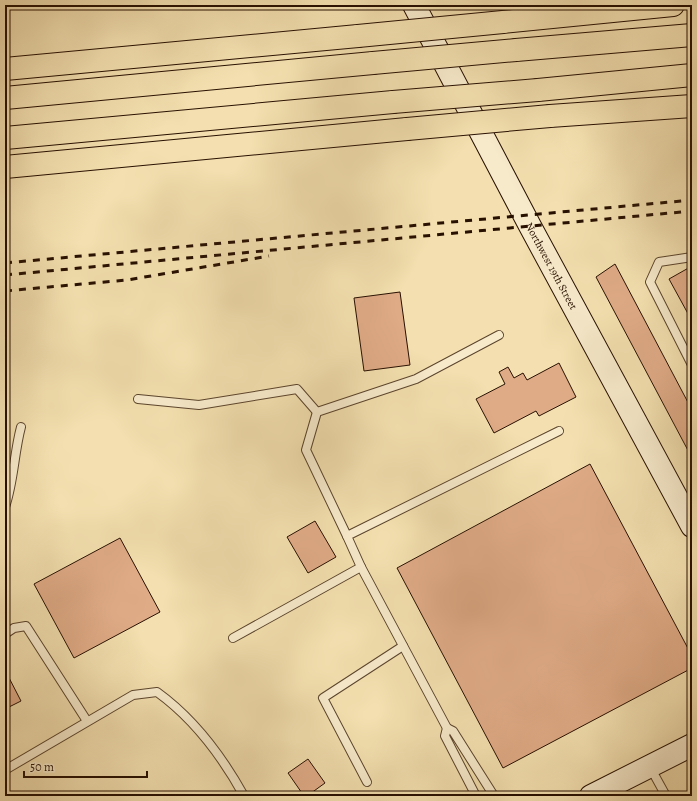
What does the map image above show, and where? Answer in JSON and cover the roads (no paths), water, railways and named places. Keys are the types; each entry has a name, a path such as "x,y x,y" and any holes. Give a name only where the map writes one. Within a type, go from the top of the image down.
{"highway":[{"path":"5,69 673,5"},
{"path":"5,98 373,63 692,35"},
{"path":"5,138 692,75"},
{"path":"5,167 550,116 692,106"}],"street":[{"name":"Northwest 19th Street","path":"414,5 530,226 692,526"},
{"path":"591,796 692,745"}],"lane":[{"path":"692,257 659,262 650,282 692,365"},
{"path":"317,412 416,379 499,335"},
{"path":"138,399 199,405 296,389 317,412"},
{"path":"317,412 306,450 361,567 447,728 453,731 494,796"},
{"path":"5,507 11,491 16,445 22,427"},
{"path":"347,536 559,431"},
{"path":"233,638 361,567"},
{"path":"5,634 14,628 26,626 86,721"},
{"path":"367,782 324,698 403,646"},
{"path":"5,770 86,721 133,695 157,692 172,703 192,725 232,773 244,796"},
{"path":"447,728 446,736 476,796"},
{"path":"650,766 666,796"}],"railway":[{"path":"5,263 692,200"},
{"path":"5,275 692,211"},
{"path":"5,291 127,280 269,256"}]}
